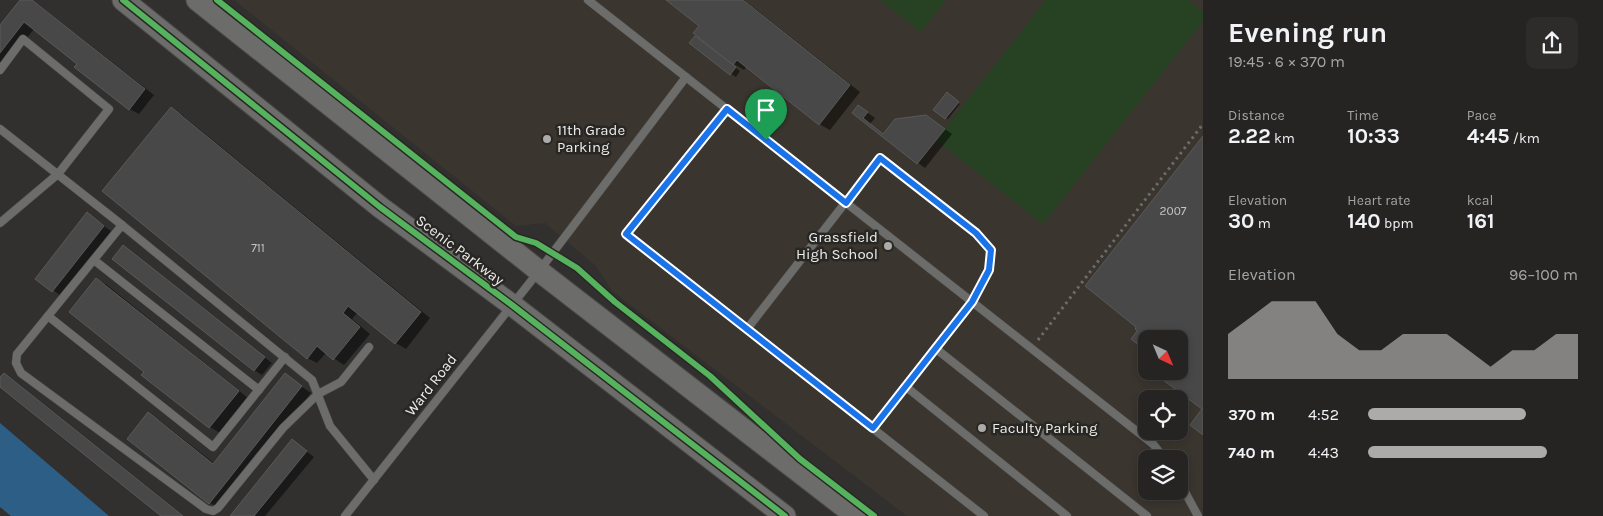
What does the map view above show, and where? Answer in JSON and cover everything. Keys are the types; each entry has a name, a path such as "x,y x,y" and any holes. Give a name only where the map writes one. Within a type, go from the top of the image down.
{"street":[{"name":"Scenic Parkway","path":"123,0 380,207 512,305 785,516"},
{"name":"Scenic Parkway","path":"197,0 539,272 856,516"}],"lane":[{"path":"588,0 1157,450"},
{"path":"0,70 23,39 109,109 58,174 0,223"},
{"name":"Ward Road","path":"345,516 539,272 686,78"},
{"path":"727,109 626,234 984,516"},
{"path":"0,129 122,225 312,380 330,426 374,480"},
{"path":"747,329 880,158 976,233 991,250 989,270 972,302 873,428"},
{"path":"122,225 18,354 16,363 21,373 206,509 218,508 284,428 318,394 341,382 369,347"},
{"path":"94,260 259,390"},
{"path":"48,316 213,447 285,357"},
{"path":"935,348 1147,516"},
{"path":"905,386 1067,516"},
{"path":"1188,498 1198,516"}],"path":[{"path":"1031,349 1203,124"}],"shaded area":[{"name":"Grassfield High School","path":"234,0 1203,0 1203,516 907,516 612,291 596,266 545,223 516,226"}],"green space":[{"path":"880,0 946,0 921,32"},
{"path":"1046,0 1188,0 1203,12 1203,21 1043,224 936,140"}],"water":[{"path":"0,423 109,516 11,516 0,507"}],"building":[{"path":"20,0 32,0 145,89 129,110 74,67 77,64 24,22 0,53 0,25"},
{"path":"666,0 743,0 850,85 819,125 737,60 733,65 693,33 699,26"},
{"path":"695,36 736,67 730,75 689,43"},
{"path":"947,92 959,102 945,119 933,110"},
{"path":"858,105 868,112 863,118 883,134 895,119 926,115 945,129 917,164 852,113"},
{"path":"171,107 421,312 395,344 348,306 343,313 360,327 333,360 317,346 307,359 102,191"},
{"path":"1203,136 1203,435 1190,425 1202,409 1188,399 1188,390 1176,390 1163,380 1188,380 1188,330 1138,330 1138,345 1131,339 1137,331 1136,327 1085,286"},
{"path":"87,212 104,226 52,292 35,279"},
{"path":"123,245 265,357 254,371 112,259"},
{"path":"96,278 239,391 209,428 141,375 144,372 69,312"},
{"path":"4,373 183,516 161,516 0,387 0,377"},
{"path":"285,373 302,386 209,504 127,439 148,412 213,464"},
{"path":"292,439 307,451 254,516 230,516"}],"cycle path":[{"path":"123,0 380,207 512,305 785,516"},
{"path":"217,0 516,237 536,243 577,268 615,302 710,376 800,459 874,516"}],"place":[{"name":"11th Grade Parking","path":"547,139"},
{"name":"Grassfield High School","path":"888,246"},
{"name":"Faculty Parking","path":"982,428"}],"route":[{"path":"727,109 766,140 846,203 880,158 976,233 991,250 989,270 972,302 873,428 626,234 727,109"}]}
